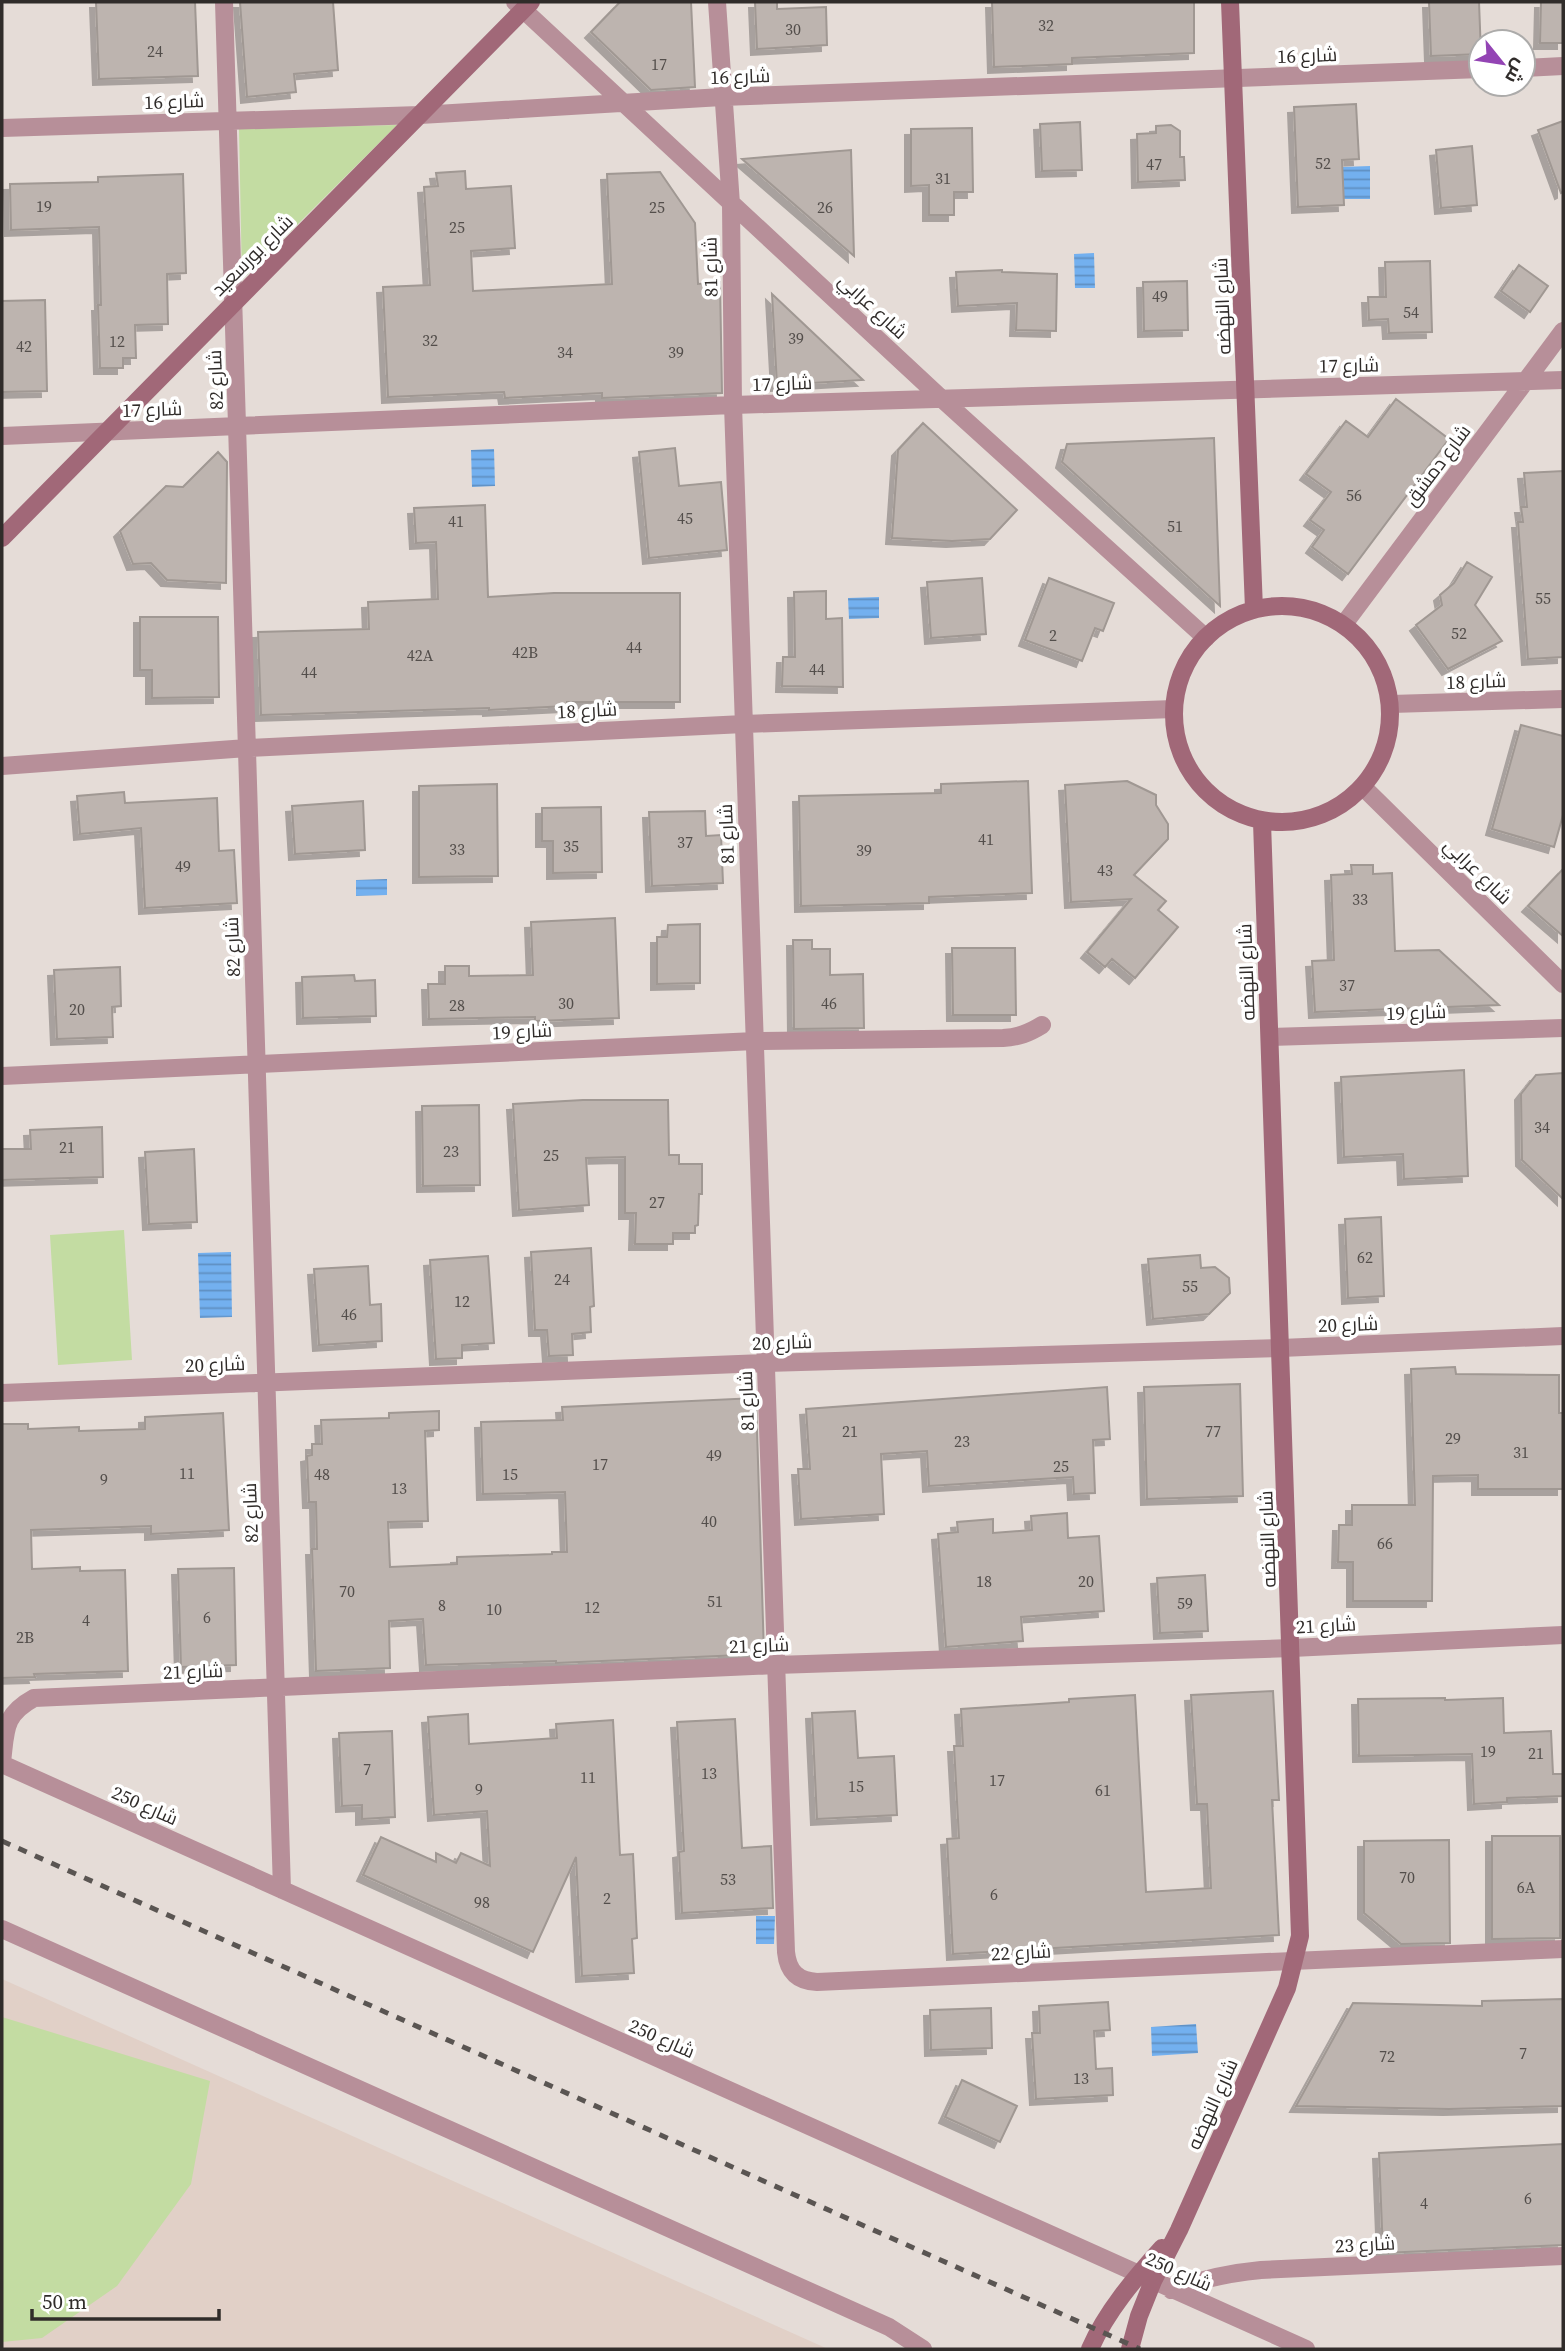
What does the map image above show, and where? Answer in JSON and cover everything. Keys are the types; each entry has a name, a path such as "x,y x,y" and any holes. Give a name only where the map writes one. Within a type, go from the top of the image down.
{"street":[{"name":"شارع 82","path":"224,2 282,1890"},
{"name":"شارع 81","path":"717,2 731,204 733,405 776,1665"},
{"name":"شارع النهضه","path":"1230,2 1254,610"},
{"name":"شارع عرابي","path":"523,4 731,204 1206,638"},
{"name":"شارع بورسعيد","path":"2,538 420,116 523,4"},
{"path":"1537,67 1563,66"},
{"name":"شارع 16","path":"2,128 420,116 722,97 1467,70"},
{"name":"شارع دمشق","path":"1344,624 1563,331"},
{"name":"شارع 17","path":"2,436 733,405 1563,380"},
{"path":"1285,606 1316,610 1344,624 1367,646 1383,673 1391,704 1389,734 1380,762 1363,787 1334,810 1299,822 1262,822 1232,811 1207,793 1188,769 1177,740 1174,709 1178,682 1189,659 1206,638 1228,621 1254,610 1285,606"},
{"name":"شارع 18","path":"1391,704 1563,699"},
{"name":"شارع 18","path":"2,766 247,748 744,724 1174,709"},
{"name":"شارع عرابي","path":"1363,787 1563,984"},
{"name":"شارع النهضه","path":"1090,2349 1096,2336 1145,2278 1179,2230 1287,1988 1300,1936 1262,822"},
{"name":"شارع 19","path":"2,1076 755,1041 1017,1037 1042,1025"},
{"name":"شارع 19","path":"1270,1037 1563,1028"},
{"name":"شارع 20","path":"2,1393 766,1363 1281,1348 1563,1336"},
{"name":"شارع 21","path":"2,1763 7,1723 17,1707 34,1698 776,1665 1292,1648 1563,1635"},
{"name":"شارع 22","path":"776,1665 787,1961 789,1968 801,1979 817,1982 1563,1949"},
{"name":"شارع 250","path":"2,1763 1306,2349"},
{"path":"2,1929 876,2321 923,2349"},
{"name":"شارع 23","path":"1171,2290 1200,2279 1230,2273 1563,2256"},
{"name":"شارع النهضه","path":"1130,2349 1145,2278"}],"shaded area":[{"path":"2,1979 828,2349 2,2349"}],"green space":[{"path":"397,125 242,280 239,129"},
{"path":"124,1230 132,1360 58,1365 50,1235"},
{"path":"2,2017 210,2081 191,2184 117,2286 42,2338 2,2342"}],"water":[{"path":"1370,166 1370,199 1344,199 1342,167"},
{"path":"1094,253 1095,288 1075,288 1074,254"},
{"path":"494,449 495,486 472,487 471,450"},
{"path":"879,597 879,618 849,619 848,598"},
{"path":"387,879 387,895 356,896 356,880"},
{"path":"231,1252 232,1317 200,1318 198,1253"},
{"path":"756,1916 775,1916 774,1944 756,1944"},
{"path":"1196,2024 1198,2053 1152,2056 1151,2027"}],"building":[{"path":"96,2 195,2 198,76 99,79"},
{"path":"240,2 333,2 338,70 294,74 296,92 247,97"},
{"path":"620,2 691,2 695,87 651,90 591,32"},
{"path":"755,2 777,2 777,9 826,7 827,45 757,49"},
{"path":"992,2 1194,2 1194,53 1072,58 1072,64 994,67"},
{"path":"1429,2 1479,2 1480,28 1467,28 1467,55 1431,56"},
{"path":"1541,2 1563,2 1563,43 1540,43"},
{"path":"1356,104 1359,159 1342,160 1344,205 1298,207 1294,107"},
{"path":"1563,121 1563,192 1561,193 1538,130"},
{"path":"1080,122 1082,170 1042,171 1040,124"},
{"path":"1171,125 1180,131 1180,157 1184,157 1185,180 1138,182 1137,134 1156,133 1156,126"},
{"path":"972,128 973,192 954,192 954,215 929,215 929,185 911,186 911,129"},
{"path":"1472,146 1477,205 1441,208 1436,150"},
{"path":"851,150 854,256 742,159"},
{"path":"465,171 466,189 511,186 515,248 471,251 473,291 612,284 607,174 660,172 695,223 698,284 720,282 722,393 602,398 602,393 505,398 504,392 388,397 383,287 430,285 424,187 438,186 436,173"},
{"path":"183,174 186,273 167,274 168,324 135,325 136,358 123,358 123,368 100,368 99,227 11,230 10,184 98,182 98,177"},
{"path":"1430,261 1432,332 1389,333 1388,319 1369,320 1368,297 1386,297 1385,262"},
{"path":"1519,265 1548,286 1530,312 1501,291"},
{"path":"1002,270 1057,274 1056,331 1016,330 1017,303 958,306 956,272"},
{"path":"1187,281 1188,330 1144,331 1143,282"},
{"path":"772,294 863,380 777,385"},
{"path":"45,300 47,391 2,392 2,301"},
{"path":"1396,399 1449,439 1348,574 1312,547 1324,530 1310,520 1331,492 1306,474 1346,421 1368,437"},
{"path":"923,423 1017,510 990,539 952,541 892,538 898,450"},
{"path":"1214,438 1220,606 1062,462 1067,444"},
{"path":"675,448 679,486 721,482 727,550 649,558 639,452"},
{"path":"218,452 227,462 226,583 167,580 151,563 133,564 120,531 166,486 183,487"},
{"path":"1563,471 1563,657 1528,659 1518,522 1523,522 1521,507 1527,507 1524,473"},
{"path":"485,505 488,597 554,593 680,593 680,702 567,702 567,706 489,710 261,715 258,632 369,629 368,602 438,599 436,542 416,543 414,508"},
{"path":"1467,562 1492,577 1475,605 1502,641 1448,669 1416,625 1442,605 1440,595 1454,583"},
{"path":"982,578 986,634 931,638 927,582"},
{"path":"1049,578 1114,603 1103,631 1095,628 1082,661 1025,640"},
{"path":"826,591 826,619 842,618 843,687 782,686 783,657 795,657 794,592"},
{"path":"140,617 218,617 219,697 152,698 152,670 140,670"},
{"path":"1521,725 1563,736 1563,815 1554,847 1492,829"},
{"path":"1028,781 1032,893 929,897 929,903 801,906 799,796 941,793 941,784"},
{"path":"1127,781 1156,795 1156,805 1168,824 1168,839 1134,875 1166,901 1158,910 1178,927 1135,978 1112,959 1105,967 1087,952 1131,899 1071,902 1065,785"},
{"path":"497,784 498,876 419,877 419,786"},
{"path":"124,792 125,803 217,798 219,851 234,850 237,903 145,908 141,828 80,834 77,796"},
{"path":"363,801 365,850 295,854 292,806"},
{"path":"601,807 602,872 553,873 553,841 542,841 542,808"},
{"path":"705,811 706,836 721,835 723,883 652,886 649,812"},
{"path":"1351,865 1373,865 1373,874 1392,873 1395,951 1439,950 1499,1005 1315,1012 1312,961 1334,960 1331,875 1352,874"},
{"path":"1563,869 1563,936 1528,906"},
{"path":"615,918 619,1018 535,1021 535,1017 429,1019 428,984 445,984 445,966 469,966 469,976 533,975 531,922"},
{"path":"700,924 700,983 657,984 657,937 667,937 668,925"},
{"path":"793,940 812,940 812,949 830,949 830,975 863,974 864,1028 794,1029"},
{"path":"952,948 1015,948 1016,1015 953,1015"},
{"path":"120,967 121,1006 112,1007 113,1037 57,1039 54,970"},
{"path":"354,975 355,981 375,980 376,1016 303,1018 302,977"},
{"path":"1464,1070 1468,1176 1404,1179 1403,1154 1344,1157 1341,1077"},
{"path":"1563,1073 1563,1199 1522,1160 1521,1094 1536,1075"},
{"path":"583,1100 668,1100 669,1155 679,1155 679,1164 702,1164 702,1194 699,1194 698,1225 695,1226 695,1233 673,1233 673,1244 635,1244 636,1213 625,1213 625,1157 586,1158 589,1205 519,1210 513,1104"},
{"path":"479,1105 480,1185 423,1186 422,1106"},
{"path":"102,1127 103,1177 2,1180 2,1149 31,1149 30,1130"},
{"path":"194,1149 197,1222 149,1224 145,1152"},
{"path":"1381,1217 1384,1296 1348,1298 1345,1219"},
{"path":"591,1248 594,1306 590,1307 591,1332 572,1334 573,1355 549,1356 547,1330 535,1330 531,1252"},
{"path":"1200,1255 1201,1268 1215,1267 1229,1278 1230,1293 1209,1314 1153,1319 1148,1259"},
{"path":"488,1256 494,1343 462,1345 462,1358 436,1359 430,1260"},
{"path":"368,1266 370,1305 381,1304 382,1341 319,1345 314,1269"},
{"path":"1455,1367 1456,1374 1559,1375 1559,1413 1563,1413 1563,1489 1478,1489 1478,1475 1433,1476 1432,1601 1353,1601 1353,1562 1338,1562 1339,1525 1352,1525 1352,1505 1415,1505 1411,1369"},
{"path":"1240,1384 1243,1496 1147,1499 1144,1387"},
{"path":"1107,1387 1110,1439 1093,1440 1095,1493 1074,1494 1073,1477 929,1486 927,1451 881,1454 884,1514 801,1519 798,1469 810,1469 806,1409"},
{"path":"756,1398 764,1654 556,1663 426,1665 423,1619 389,1621 390,1668 316,1671 312,1549 317,1549 316,1502 309,1502 307,1456 312,1455 312,1444 322,1444 321,1420 389,1418 389,1413 439,1411 439,1430 425,1431 428,1521 388,1522 390,1567 457,1564 457,1557 567,1552 565,1492 483,1494 481,1422 563,1420 562,1407"},
{"path":"223,1413 229,1530 151,1534 151,1526 31,1530 32,1569 80,1567 80,1571 125,1570 128,1671 34,1674 35,1677 2,1678 2,1424 28,1424 28,1429 79,1427 79,1431 145,1429 145,1417"},
{"path":"1067,1513 1068,1538 1099,1536 1104,1611 1021,1617 1023,1641 946,1647 938,1534 958,1532 957,1522 993,1519 993,1533 1032,1530 1031,1516"},
{"path":"234,1568 236,1665 181,1667 178,1569"},
{"path":"1205,1575 1208,1631 1160,1633 1157,1578"},
{"path":"1273,1691 1279,1800 1272,1800 1279,1935 953,1954 947,1839 959,1838 954,1746 963,1746 961,1709 1135,1695 1146,1892 1211,1888 1207,1804 1197,1804 1191,1695"},
{"path":"1503,1698 1504,1733 1551,1731 1553,1774 1563,1774 1563,1796 1507,1798 1507,1802 1474,1804 1472,1754 1359,1756 1358,1699"},
{"path":"855,1711 858,1758 894,1756 897,1815 817,1819 812,1713"},
{"path":"468,1714 469,1744 557,1738 556,1724 613,1720 620,1855 633,1854 637,1938 632,1939 634,1973 582,1976 576,1857 533,1952 363,1875 381,1837 436,1862 436,1853 456,1863 461,1853 490,1866 487,1811 434,1815 428,1717"},
{"path":"735,1719 742,1848 771,1846 773,1908 682,1913 679,1852 684,1851 677,1722"},
{"path":"392,1731 395,1817 362,1819 362,1805 342,1806 339,1733"},
{"path":"1492,1836 1560,1836 1560,1938 1492,1939"},
{"path":"1449,1840 1450,1943 1401,1944 1364,1913 1364,1841"},
{"path":"1563,1999 1563,2106 1449,2109 1296,2106 1353,2003 1482,2006 1482,2001"},
{"path":"1108,2002 1110,2030 1094,2031 1096,2069 1112,2068 1113,2095 1036,2099 1032,2033 1040,2033 1039,2006"},
{"path":"991,2008 992,2048 931,2050 930,2010"},
{"path":"962,2080 1017,2106 1000,2142 945,2117"},
{"path":"1563,2144 1563,2245 1383,2253 1379,2153"}],"railway":[{"path":"2,1841 1140,2349"}]}
